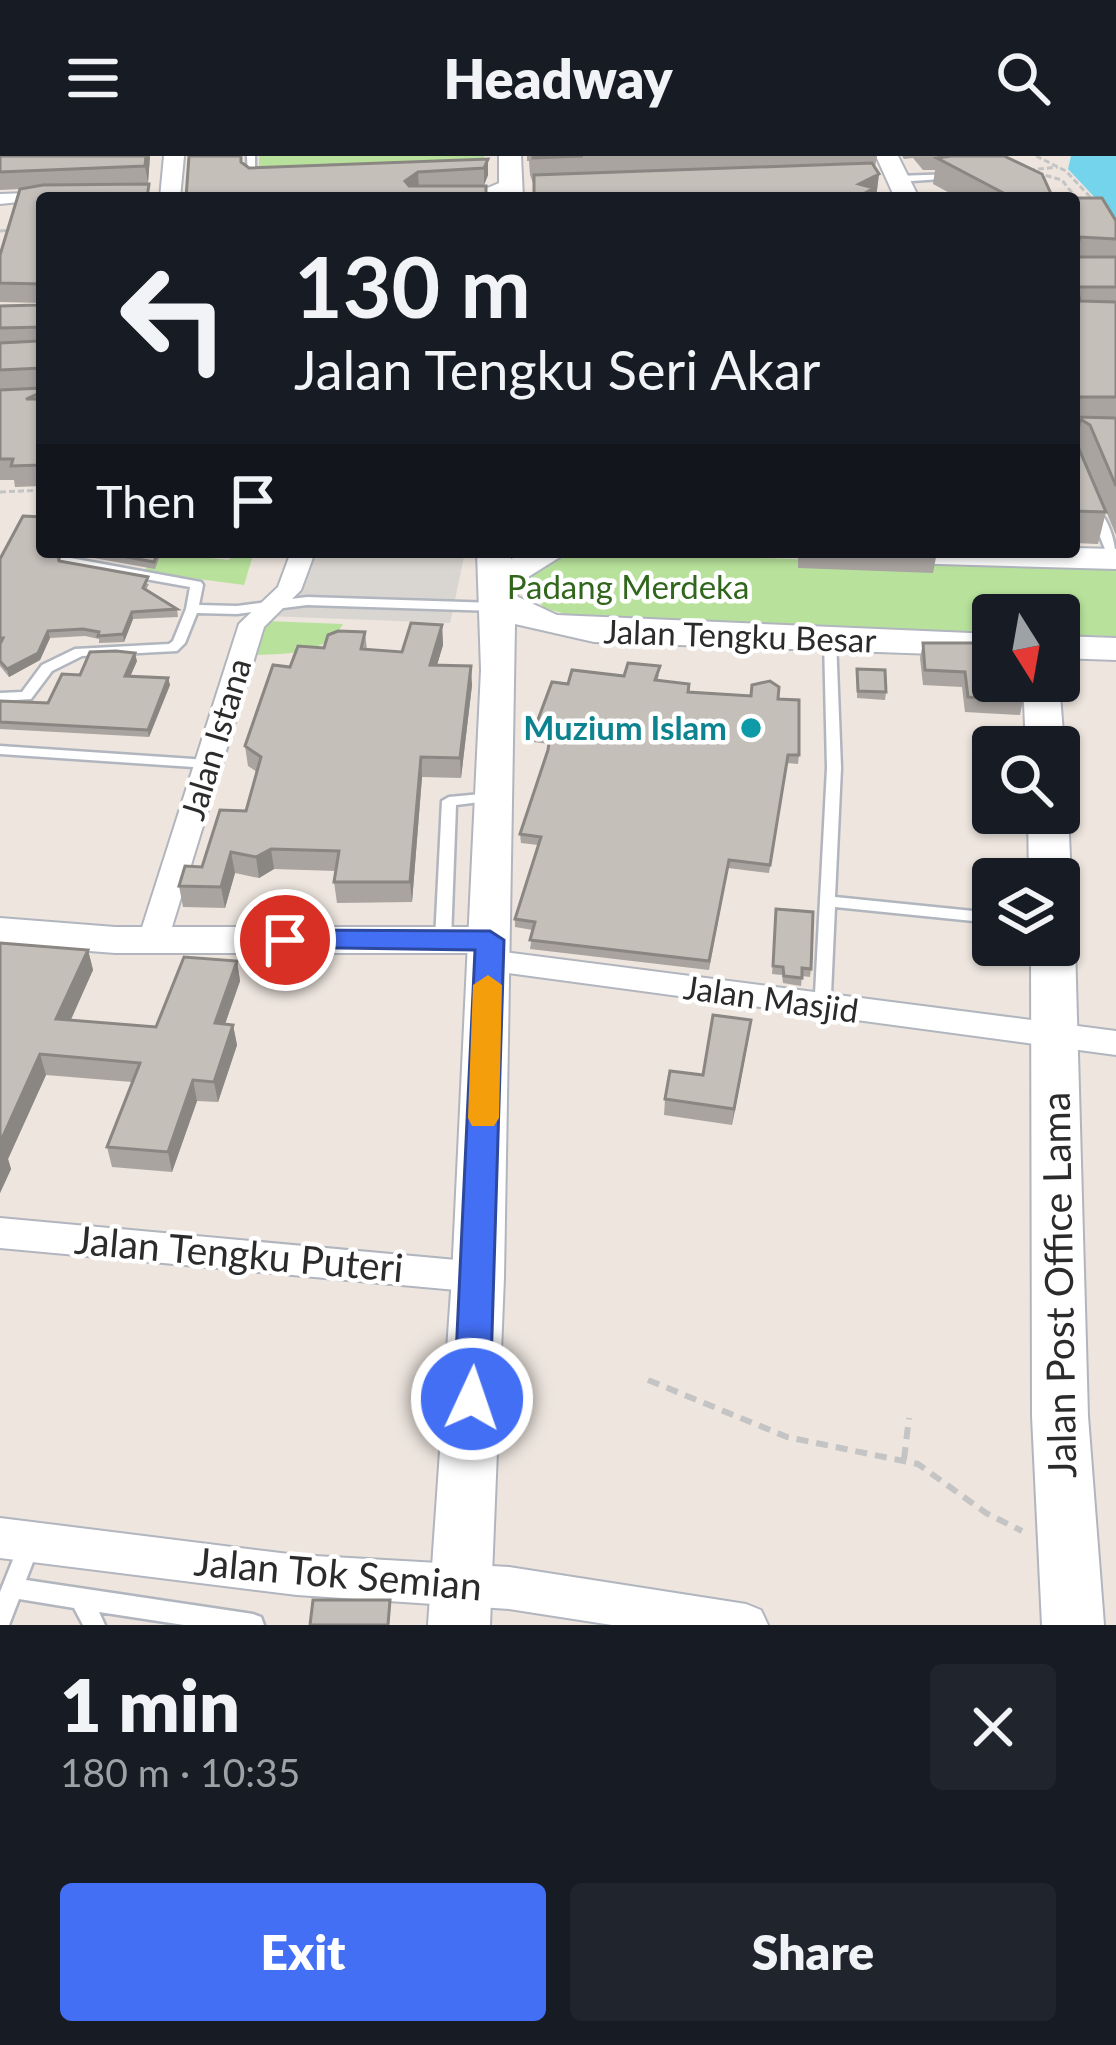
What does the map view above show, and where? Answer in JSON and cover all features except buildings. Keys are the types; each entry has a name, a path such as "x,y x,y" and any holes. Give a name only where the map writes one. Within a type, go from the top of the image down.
{"main road":[{"path":"460,1606 478,1277 474,947 494,797 494,558"},
{"path":"497,603 515,570 539,558"},
{"path":"1080,558 1116,560"},
{"name":"Jalan Tengku Besar","path":"497,603 532,620 569,629 972,644"},
{"path":"1080,648 1116,649"},
{"name":"Jalan Post Office Lama","path":"1053,966 1066,1541 1072,1625"}],"street":[{"path":"170,192 174,156"},
{"path":"512,176 594,191"},
{"path":"1,204 36,200"},
{"name":"Jalan Istana","path":"153,940 252,624 289,590 301,558"},
{"path":"0,931 153,940 474,947"},
{"name":"Jalan Masjid","path":"474,947 1116,1043"},
{"name":"Jalan Tengku Puteri","path":"0,1232 478,1277"},
{"name":"Jalan Tok Semian","path":"15,1540 298,1575 460,1606 508,1588 746,1625"}],"lane":[{"path":"251,156 250,178 273,177"},
{"path":"892,178 959,176"},
{"path":"1090,498 1116,560"},
{"path":"0,697 26,696 47,668 80,652 172,648 179,643 199,590 194,584 65,561"},
{"path":"192,609 497,603"},
{"name":"Jalan Masjid","path":"823,994 834,768 830,639"},
{"path":"0,751 208,764"},
{"path":"827,901 972,917"},
{"path":"0,1620 13,1588 15,1540"},
{"path":"13,1588 254,1625"},
{"path":"80,1598 94,1625"}],"path":[{"path":"1036,156 1058,167 1093,200"},
{"path":"1058,167 1027,171 1062,180 1071,192"},
{"path":"1080,203 1089,215"},
{"path":"0,230 21,230"},
{"path":"0,492 36,490"},
{"path":"649,1380 787,1438 904,1460 1021,1530 1066,1541"},
{"path":"904,1460 909,1418"}],"green space":[{"path":"259,156 484,156 485,164 259,174"},
{"path":"149,558 252,558 244,585 145,572"},
{"name":"Padang Merdeka","path":"556,558 761,558 1116,570 1116,636 1080,635 1080,594 972,594 972,632 595,622 544,608 530,589 534,569"},
{"path":"266,621 343,624 317,647 256,655"}],"shaded area":[{"path":"292,558 464,558 450,623 267,616"}],"water":[{"path":"1071,156 1116,156 1116,220 1068,169"}],"slow traffic":[{"path":"483,1118 488,985"}],"place":[{"name":"Muzium Islam","path":"751,728"}],"route":[{"path":"285,940 490,940 472,1399"}]}
